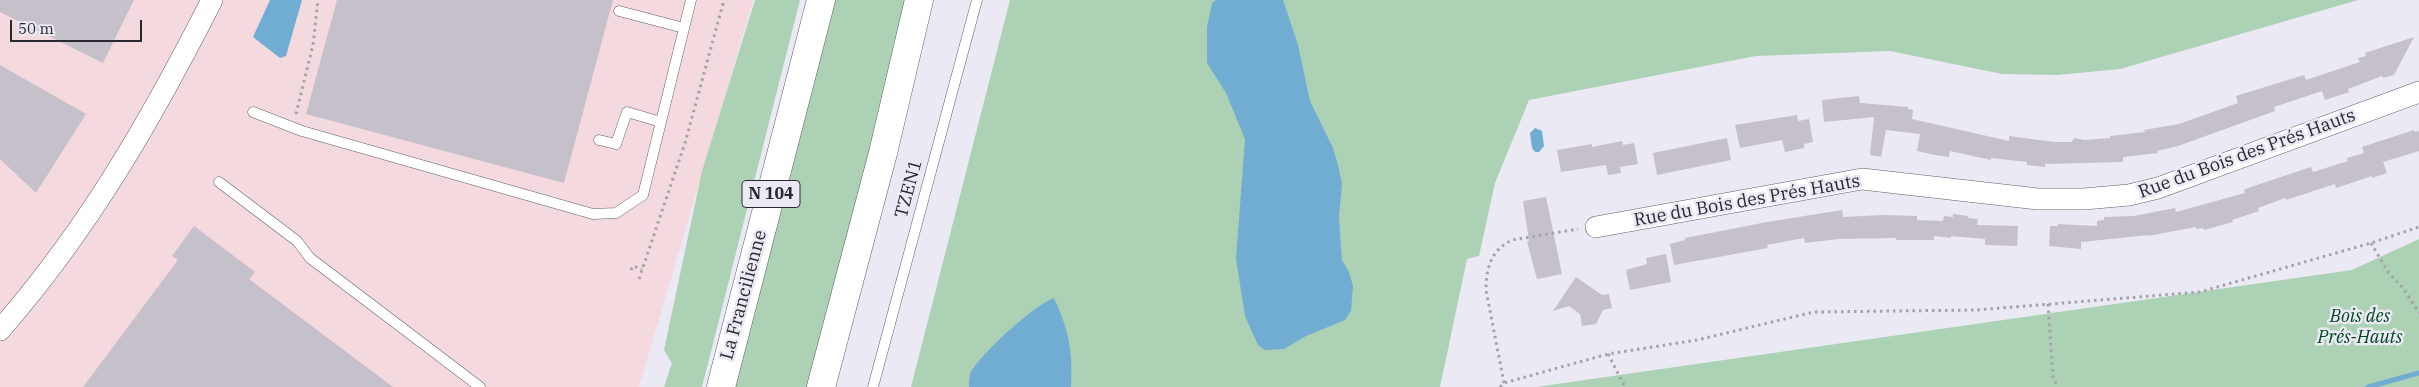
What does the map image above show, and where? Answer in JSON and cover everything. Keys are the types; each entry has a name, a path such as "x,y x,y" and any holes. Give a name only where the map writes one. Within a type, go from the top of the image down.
{"highway":[{"name":"La Francilienne","path":"720,387 821,0"},
{"path":"821,387 883,153 919,0"}],"street":[{"path":"0,330 76,235 115,176 150,118 212,0"},
{"name":"Rue du Bois des Prés Hauts","path":"1596,227 1862,179 2038,199 2084,199 2129,195 2158,188 2419,92"}],"lane":[{"path":"253,112 292,127 593,214 616,213 643,195 691,0"},
{"name":"TZEN1","path":"873,387 977,0"},
{"path":"619,11 684,28"},
{"path":"599,140 616,144 627,112 661,122"},
{"path":"219,182 297,241 310,258 480,387"}],"path":[{"path":"292,127 313,45 318,0"},
{"path":"639,279 685,143 724,0"},
{"path":"1504,383 1486,290 1486,278 1490,259 1503,244 1512,240 1596,227"},
{"path":"1500,387 1504,383 1608,354 1697,340 1814,312 1976,310 2200,292 2372,243 2419,227"},
{"path":"2372,243 2388,272 2404,289 2419,313"},
{"path":"631,270 633,266 642,269"},
{"path":"2048,304 2053,377 2058,387"},
{"path":"1608,354 1625,387"}],"shaded area":[{"path":"0,0 753,0 639,387 0,387"}],"green space":[{"path":"755,0 800,0 702,387 664,387 672,363 664,350 702,171"},
{"path":"833,0 909,0 808,387 734,387"},
{"path":"1010,0 2358,0 2120,69 2057,75 2002,74 1890,51 1756,56 1529,100 1495,183 1479,256 1467,259 1440,387 911,387"},
{"name":"Bois des Prés-Hauts","path":"2419,239 2419,387 1536,387 2352,270"}],"water":[{"path":"270,0 302,0 286,56 280,58 253,37"},
{"path":"1216,0 1283,0 1298,45 1310,101 1333,148 1342,184 1339,216 1341,248 1342,260 1349,272 1353,286 1351,311 1345,320 1306,336 1284,349 1265,350 1258,345 1245,316 1236,259 1245,139 1226,93 1207,63 1207,27 1212,3"},
{"path":"1535,128 1542,131 1544,146 1539,152 1535,152 1532,148 1530,133"},
{"path":"1054,298 1069,341 1071,387 969,387 971,372 986,353 1022,319 1045,302"}],"building":[{"path":"0,0 134,0 103,63 0,12"},
{"path":"337,0 613,0 564,183 306,114"},
{"path":"2414,37 2394,75 2383,78 2382,76 2348,89 2349,92 2325,100 2322,91 2274,107 2275,111 2178,146 2157,151 2158,153 2123,157 2123,162 2045,164 2045,167 2027,165 2027,162 1991,158 1991,160 1950,151 1949,157 1917,151 1920,134 1886,130 1881,157 1870,155 1874,117 1824,122 1822,100 1859,96 1860,103 1908,107 1908,109 1913,110 1912,119 2009,141 2009,136 2054,142 2071,142 2075,138 2084,140 2110,138 2110,136 2145,132 2144,130 2179,124 2238,103 2236,96 2304,75 2306,80 2360,62 2358,58 2366,56 2365,53"},
{"path":"0,65 86,114 36,193 0,159"},
{"path":"1797,115 1798,121 1809,119 1813,142 1804,144 1804,148 1785,152 1782,140 1740,148 1735,125"},
{"path":"2414,130 2415,132 2419,131 2419,151 2383,162 2387,173 2372,178 2372,176 2336,188 2335,184 2286,200 2285,198 2258,208 2259,211 2232,220 2233,222 2204,230 2203,228 2196,229 2196,227 2148,236 2081,242 2081,249 2049,246 2050,226 2058,226 2058,224 2097,226 2097,221 2104,220 2104,217 2134,216 2175,208 2176,212 2245,193 2244,190 2251,187 2311,167 2313,172 2348,161 2347,158 2364,153 2362,147"},
{"path":"1727,138 1731,160 1657,175 1653,153"},
{"path":"1622,141 1623,145 1634,143 1638,164 1620,167 1621,173 1608,175 1606,165 1561,172 1557,150 1592,144 1592,147"},
{"path":"1546,197 1562,274 1537,279 1527,242 1529,241 1523,201"},
{"path":"1842,210 1843,217 1917,216 1917,220 1943,221 1944,216 1953,217 1953,214 1978,219 1977,225 2018,226 2017,246 1985,245 1985,239 1951,236 1951,238 1934,236 1934,240 1896,240 1896,238 1839,239 1805,243 1804,238 1767,245 1768,248 1674,265 1670,244 1685,240 1685,238"},
{"path":"194,226 255,272 249,279 393,387 83,387 178,260 172,256"},
{"path":"1666,254 1671,282 1630,290 1626,270 1647,264 1646,258"},
{"path":"1576,277 1602,295 1609,294 1612,308 1603,310 1596,324 1582,326 1580,314 1569,306 1553,311"}],"waterway":[{"path":"2368,387 2419,373"}]}
